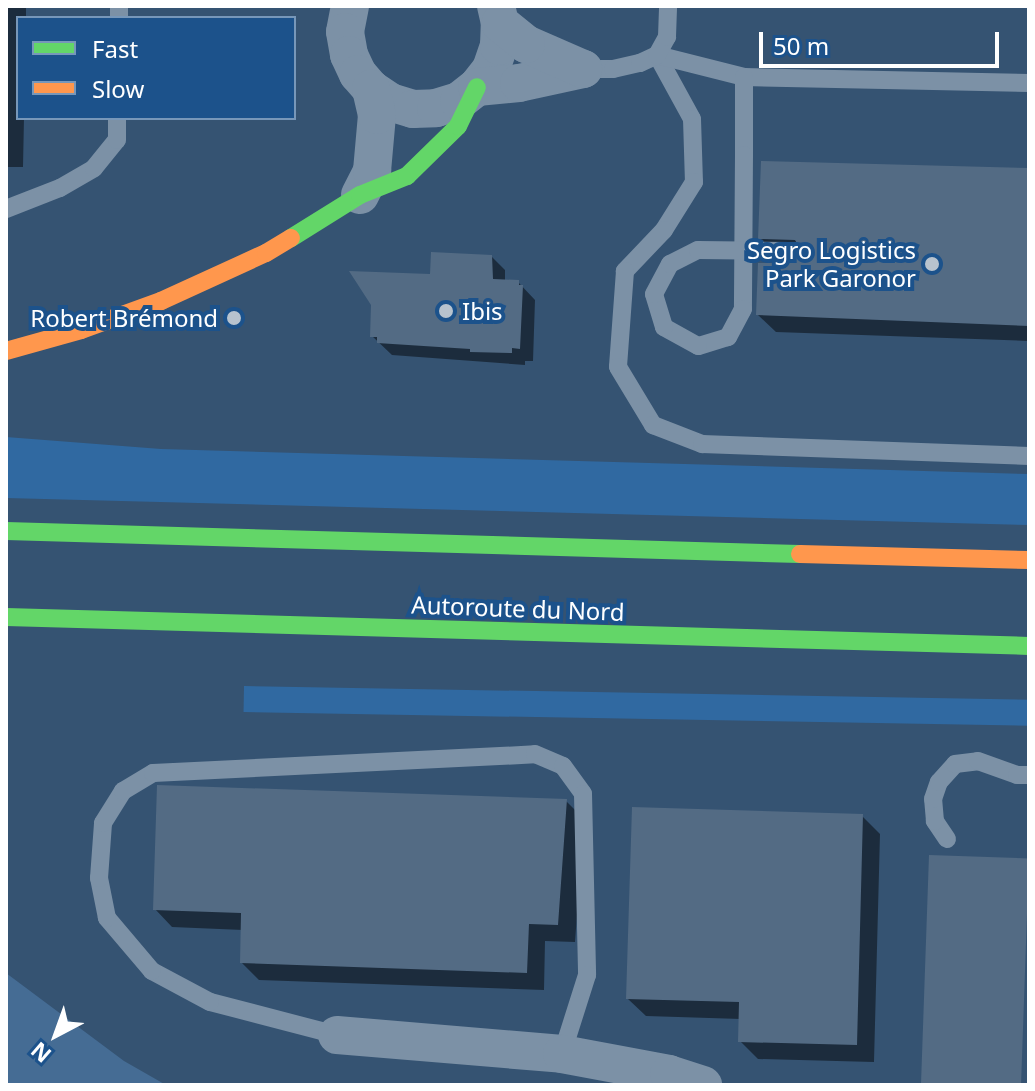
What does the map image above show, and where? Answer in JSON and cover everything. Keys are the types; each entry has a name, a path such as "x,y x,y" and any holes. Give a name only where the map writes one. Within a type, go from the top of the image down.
{"main road":[{"path":"6,351 81,330 174,295 266,253 360,195 407,176 458,126 477,87"},
{"path":"6,531 1029,560"},
{"name":"Autoroute du Nord","path":"6,617 1029,646"}],"street":[{"path":"317,6 371,89 377,115 372,171 360,195"},
{"path":"349,55 345,32 350,6"},
{"path":"498,14 526,44 583,69"},
{"path":"477,87 495,57 498,14"},
{"path":"371,89 390,102 413,109 447,104 477,87 519,83 583,69"},
{"path":"337,1035 562,1054 669,1074 703,1085"}],"lane":[{"path":"583,69 613,69 640,63 657,55 667,37 668,6"},
{"path":"657,55 744,77 1029,83"},
{"path":"657,55 692,119 694,182 664,230 625,271 618,367 653,425 702,444 1029,456"},
{"path":"744,77 743,309 728,337 698,346 664,327 654,294 670,264 698,250 790,251"},
{"path":"6,209 60,188 94,168 117,140 117,120"},
{"path":"337,1035 210,1002 152,971 107,918 99,878 103,823 123,791 153,773 535,754 563,766 583,794 587,975 562,1054"},
{"path":"947,839 935,821 933,799 939,782 955,764 978,761 1029,775"}],"shaded area":[{"path":"6,437 161,449 1029,474 1029,525 6,498"},
{"path":"244,686 1029,700 1028,726 244,712"},
{"path":"6,973 124,1061 166,1085 6,1085"}],"building":[{"path":"761,161 1029,168 1029,326 756,315 758,263 791,263 802,252 795,240 758,239"},
{"name":"Ibis","path":"431,252 492,255 493,279 519,280 519,285 523,285 520,349 512,348 512,353 470,352 470,349 377,343 377,337 370,337 371,305 349,271 430,274"},
{"path":"157,785 567,799 558,925 529,924 527,973 240,963 241,913 153,910"},
{"path":"632,807 863,814 857,1045 738,1042 739,1002 626,999"},
{"path":"929,855 1029,858 1021,1085 921,1085"}],"traffic: fast":[{"path":"291,238 360,195 407,176 458,126 477,87"},
{"path":"6,531 800,554"},
{"path":"6,617 1029,646"}],"traffic: slow":[{"path":"6,351 81,330 161,301 266,253 291,238"},
{"path":"800,554 1029,560"}],"place":[{"name":"Segro Logistics Park Garonor","path":"932,264"},
{"name":"Ibis","path":"446,311"},
{"name":"Robert Brémond","path":"234,318"}]}
